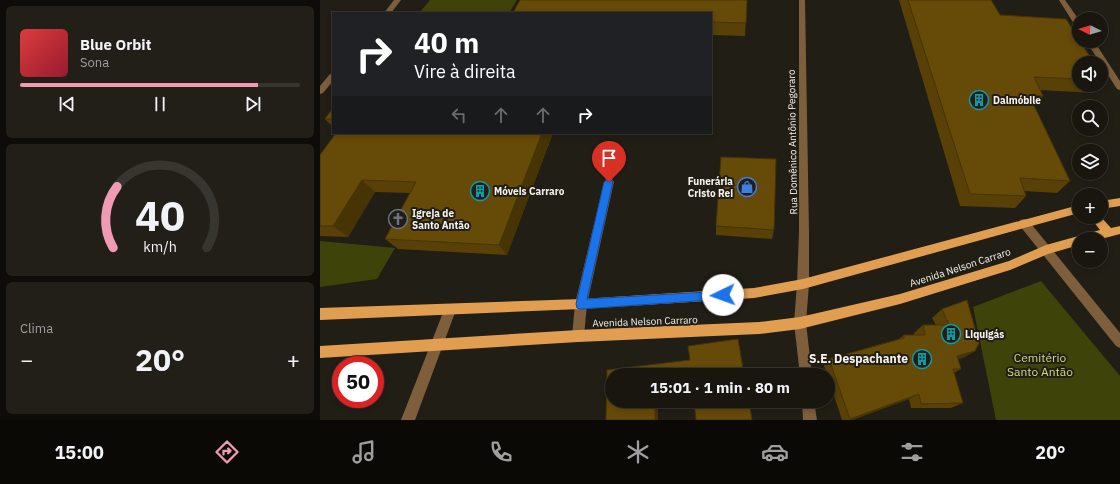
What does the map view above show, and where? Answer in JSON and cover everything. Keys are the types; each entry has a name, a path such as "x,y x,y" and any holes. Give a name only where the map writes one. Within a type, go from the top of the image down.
{"main road":[{"path":"1108,204 1120,202"},
{"name":"Avenida Nelson Carraro","path":"320,314 581,304 754,293 803,284 987,236 1024,223 1072,211"},
{"path":"1101,224 1108,232 1120,230"},
{"name":"Avenida Nelson Carraro","path":"320,352 438,346 578,336 760,328 800,323 900,299 1010,264 1046,250 1072,242"}],"street":[{"path":"388,12 398,0"},
{"name":"Rua Domênico Antônio Pegoraro","path":"802,0 803,284 800,323 805,368"},
{"path":"1062,0 1072,15"},
{"path":"1095,48 1120,87"},
{"path":"320,91 332,77"},
{"path":"578,336 581,304 609,182"},
{"path":"1024,223 1120,342"},
{"path":"408,420 438,346 450,310"},
{"path":"809,408 810,420"}],"green space":[{"path":"430,0 517,0 510,12 420,12"},
{"path":"320,241 395,248 377,279 320,287"},
{"name":"Cemitério Santo Antão","path":"1041,281 1120,376 1120,420 996,420 973,307"}],"building":[{"path":"520,0 747,0 746,23 712,22 712,12 514,12"},
{"name":"Dalmóbile","path":"908,0 991,0 1000,15 1066,19 1072,28 1072,48 1084,48 1090,56 1072,56 1072,79 1034,77 1043,96 1029,95 1070,181 1020,178 1026,196 970,194"},
{"path":"332,109 332,119 325,119"},
{"path":"335,134 542,134 499,245 385,239 416,182 362,180 333,226 320,226 320,155"},
{"name":"Funerária Cristo Rei","path":"721,157 776,159 774,230 716,226"},
{"path":"967,300 979,343 975,351 957,356 961,369 953,369 963,403 921,404 919,394 850,419 835,376 835,368 832,368 829,359 904,338 904,335 925,335 923,325 949,325 942,309"},
{"path":"738,339 743,368 624,368 690,360 688,346"},
{"path":"606,408 655,408 655,420 606,420"},
{"path":"695,408 750,408 752,420 696,420"}],"place":[{"name":"Dalmóbile","path":"979,100"},
{"name":"Funerária Cristo Rei","path":"747,187"},
{"name":"Móveis Carraro","path":"480,191"},
{"name":"Igreja de Santo Antão","path":"398,219"},
{"name":"Liquigás","path":"951,334"},
{"name":"S.E. Despachante","path":"922,359"}],"route":[{"path":"609,182 581,304 723,295"}]}
